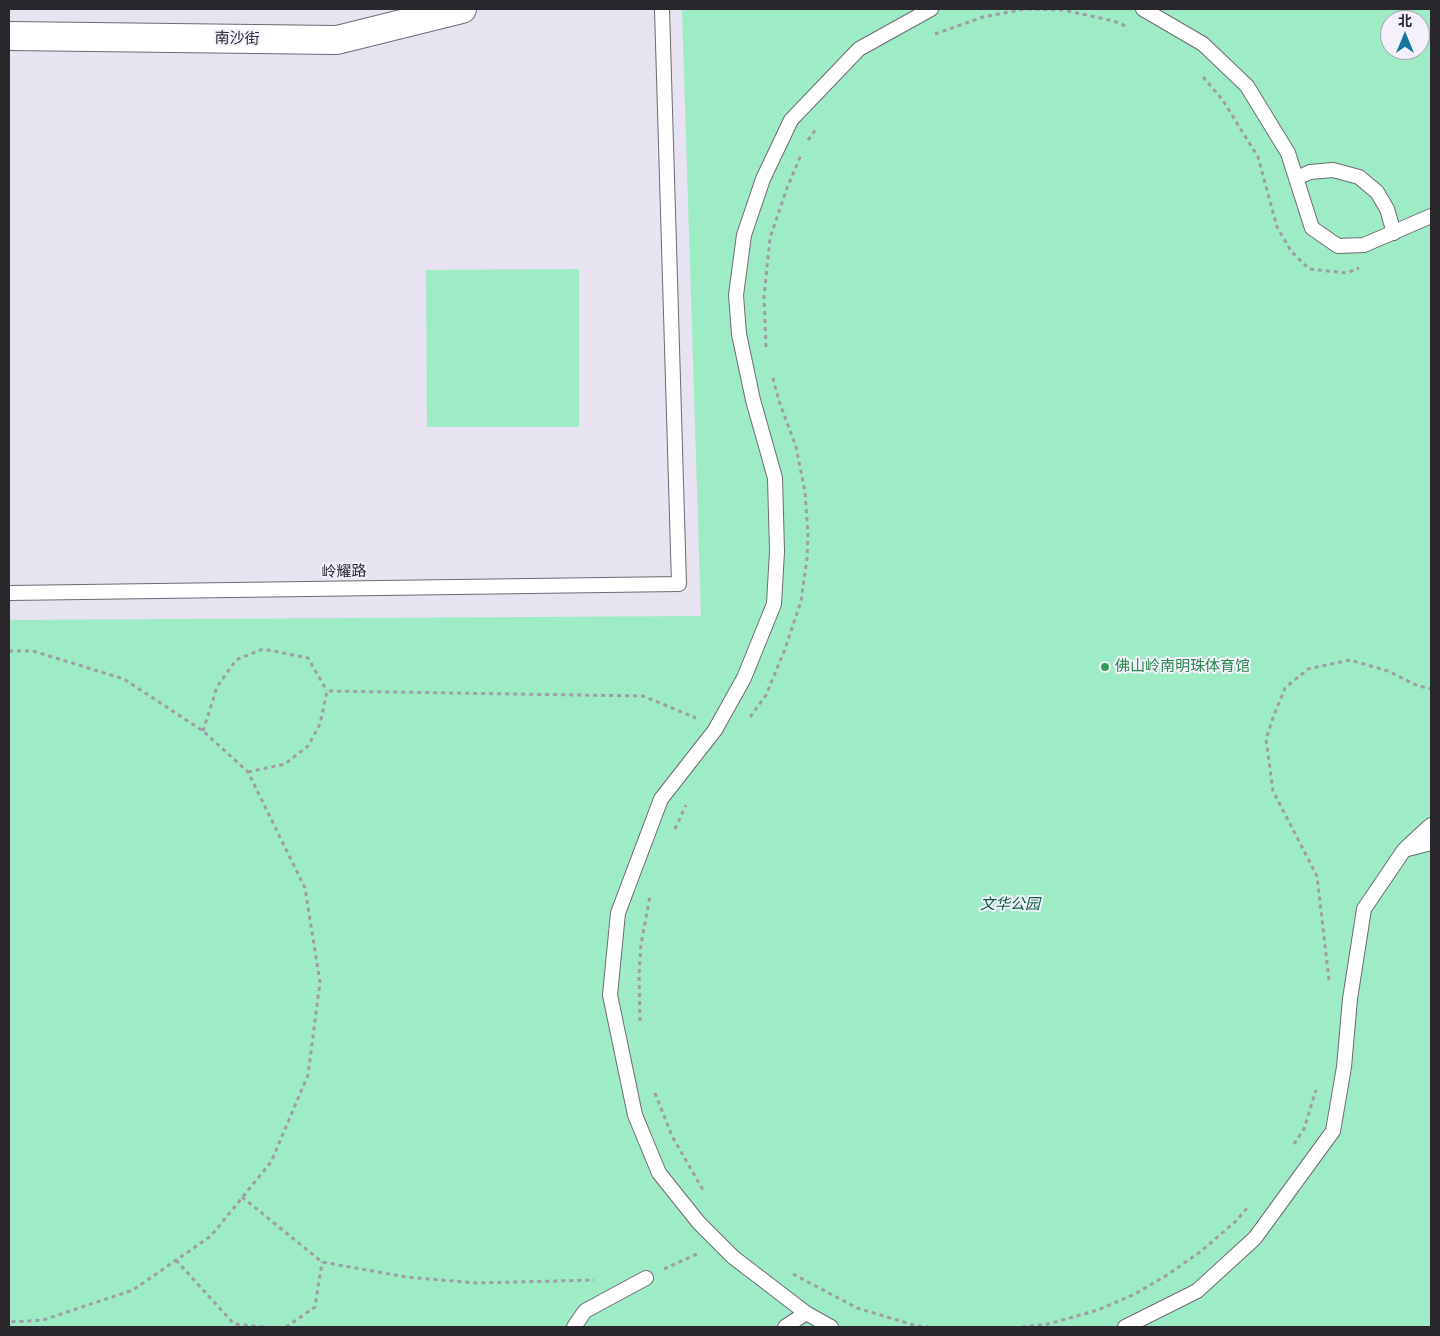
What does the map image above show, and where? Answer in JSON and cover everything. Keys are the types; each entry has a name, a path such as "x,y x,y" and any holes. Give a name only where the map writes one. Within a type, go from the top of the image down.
{"street":[{"name":"南沙街","path":"9,36 337,40 462,9"}],"lane":[{"name":"岭耀路","path":"9,593 679,584 662,9"},
{"path":"831,1327 806,1313 733,1257 718,1243 659,1173 635,1115 610,995 618,913 661,799 715,730 744,678 774,604 777,551 775,478 753,400 739,334 736,295 744,235 763,179 792,120 859,49 931,9"},
{"path":"1143,9 1204,44 1247,86 1288,153 1297,178 1302,202 1312,228 1338,246 1364,245 1431,216"},
{"path":"1297,178 1310,172 1333,170 1359,176 1377,192 1387,209 1394,233"},
{"path":"1125,1327 1197,1291 1255,1238 1333,1131 1344,1067 1350,999 1364,909 1404,850 1431,825"},
{"path":"1404,850 1431,843"},
{"path":"574,1327 585,1311 646,1278"},
{"path":"785,1327 806,1313"}],"path":[{"path":"928,37 983,17 1025,9 1063,10 1114,21 1132,29"},
{"path":"1199,73 1222,98 1258,157 1277,227 1291,251 1309,268 1348,273 1366,266"},
{"path":"807,142 816,128"},
{"path":"766,348 764,296 770,238 803,151"},
{"path":"745,723 766,695 785,649 801,601 807,560 805,492 796,447 779,402 772,375"},
{"path":"204,731 217,687 236,660 263,649 308,658 327,691 320,724 308,746 285,764 248,772"},
{"path":"9,651 33,652 124,679 204,731 248,772 305,888 320,982 308,1075 271,1162 211,1236 132,1290 43,1320 9,1322"},
{"path":"1329,982 1317,876 1272,791 1266,739 1274,714 1285,688 1308,669 1350,660 1388,671 1416,685 1431,689"},
{"path":"327,691 643,696 703,721 715,730"},
{"path":"674,831 685,806 691,800"},
{"path":"640,1026 639,974 641,944 652,888"},
{"path":"1293,1145 1304,1129 1317,1082"},
{"path":"652,1087 672,1136 703,1190"},
{"path":"242,1197 322,1262 406,1277 476,1283 596,1280"},
{"path":"1022,1327 1048,1324 1098,1310 1135,1294 1200,1252 1235,1222 1254,1200"},
{"path":"646,1278 718,1243"},
{"path":"176,1260 234,1324 264,1327"},
{"path":"286,1327 315,1308 322,1262"},
{"path":"790,1272 857,1308 917,1326 929,1327"}],"green space":[{"name":"文华公园","path":"682,9 1431,9 1431,1327 9,1327 9,620 701,616"},
{"path":"579,269 579,427 427,427 426,270"}],"place":[{"name":"佛山岭南明珠体育馆","path":"1105,667"}]}
